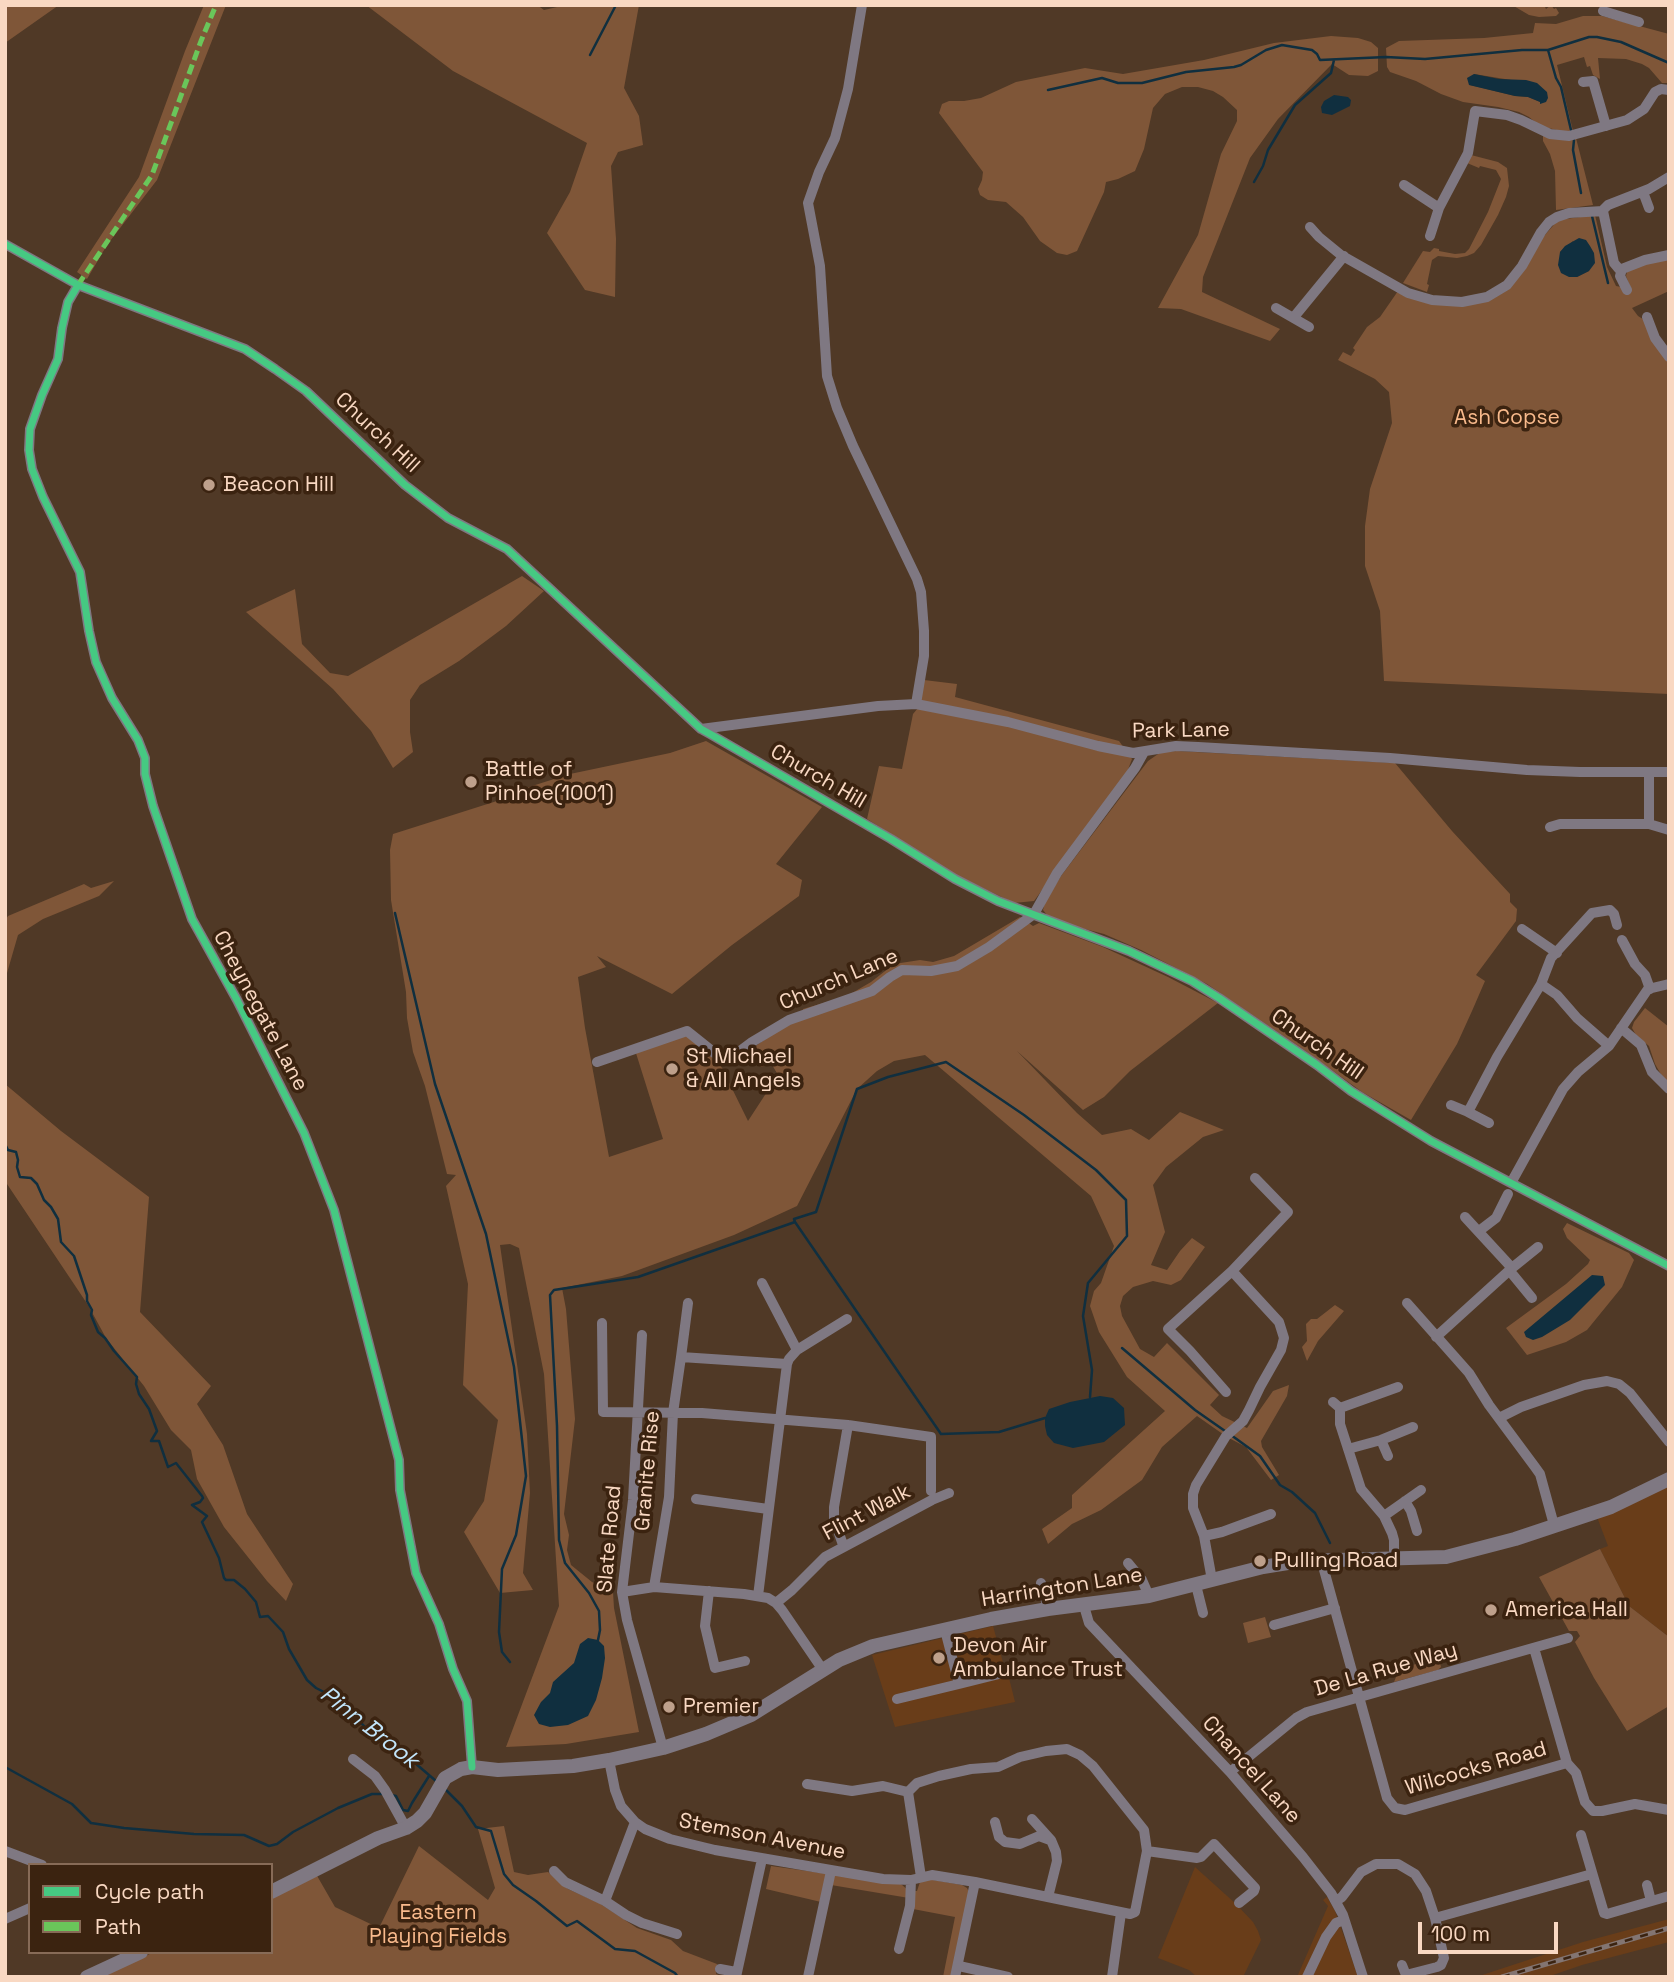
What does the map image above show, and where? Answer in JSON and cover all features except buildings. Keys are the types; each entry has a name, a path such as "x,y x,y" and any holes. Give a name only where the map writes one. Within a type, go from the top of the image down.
{"street":[{"path":"862,5 850,76 835,138 808,203 820,266 827,376 853,446 921,592 924,656 916,704"},
{"path":"1603,11 1621,10 1639,22"},
{"path":"1583,82 1591,80 1599,85 1594,104 1606,126"},
{"path":"1430,236 1439,208 1468,153 1475,111 1514,117 1550,134 1566,136 1627,120 1642,111 1658,90 1669,90"},
{"path":"1310,227 1325,243 1399,288 1420,297 1446,302 1472,301 1497,292 1516,275 1549,222 1569,214 1603,211 1608,205 1643,192 1669,177"},
{"path":"1404,185 1439,208"},
{"path":"1643,192 1649,208"},
{"path":"1603,211 1614,263 1622,270"},
{"name":"Church Hill","path":"5,244 78,285 245,349 296,383 405,485 448,518 507,549 701,729 955,879 998,901 1129,951 1192,981 1396,1120 1669,1266"},
{"path":"1627,290 1620,276 1622,270 1645,260 1669,255"},
{"path":"1294,317 1344,256"},
{"name":"Cheynegate Lane","path":"78,285 68,302 58,359 30,429 32,469 80,572 96,662 112,698 138,740 145,758 145,774 153,806 192,919 237,1000 298,1121 334,1210 399,1460 400,1490 416,1573 439,1624 453,1669 467,1701 472,1767"},
{"path":"1276,308 1309,327"},
{"path":"1647,317 1655,338 1668,353"},
{"name":"Park Lane","path":"701,729 878,706 916,704 1008,722 1133,753 1175,746 1390,758 1527,770 1669,772"},
{"name":"Church Lane","path":"597,1062 687,1031 722,1059 728,1060 789,1020 872,991 902,970 931,971 957,965 989,947 1034,914 1057,873 1141,760 1144,752"},
{"path":"1649,772 1649,824"},
{"path":"1549,827 1560,824 1649,824 1669,830"},
{"path":"1468,1112 1541,984 1546,968 1557,953 1592,914 1610,910 1617,925"},
{"path":"1522,929 1557,953"},
{"path":"1622,940 1635,964 1645,975 1650,989"},
{"path":"1541,984 1557,995 1577,1018 1609,1046"},
{"path":"1511,1182 1563,1089 1578,1072 1609,1046 1650,989 1669,984"},
{"path":"1621,1028 1641,1045 1652,1072 1669,1089"},
{"path":"1451,1105 1489,1124"},
{"path":"1226,1392 1168,1329 1232,1271 1288,1212 1255,1178"},
{"path":"1479,1231 1496,1218 1508,1194"},
{"path":"1465,1217 1532,1297"},
{"path":"1436,1336 1538,1247"},
{"path":"1212,1580 1204,1536 1193,1508 1196,1485 1230,1433 1249,1410 1281,1350 1284,1338 1279,1322 1232,1271"},
{"path":"762,1283 797,1350"},
{"name":"Granite Rise","path":"653,1587 669,1497 673,1413 688,1303"},
{"path":"1407,1303 1469,1373 1540,1474 1554,1525"},
{"path":"758,1595 787,1364 797,1350 847,1319"},
{"path":"602,1323 603,1412 702,1413 848,1425 834,1507 834,1519 842,1542"},
{"name":"Slate Road","path":"642,1335 633,1500 622,1592 663,1748"},
{"path":"681,1357 787,1364"},
{"path":"1499,1418 1521,1407 1584,1385 1607,1381 1619,1384 1630,1393 1669,1442"},
{"path":"1394,1559 1394,1540 1384,1516 1361,1489 1337,1405 1398,1387"},
{"name":"Flint Walk","path":"848,1425 931,1437 931,1491"},
{"path":"1348,1449 1413,1427"},
{"path":"1381,1440 1388,1456"},
{"name":"Harrington Lane","path":"472,1767 498,1770 573,1766 663,1748 751,1715 822,1670 862,1650 991,1619 1149,1596 1300,1560 1446,1557 1515,1539 1611,1507 1669,1479"},
{"path":"1384,1516 1422,1490"},
{"name":"Flint Walk","path":"776,1603 825,1557 949,1493"},
{"path":"696,1499 768,1509"},
{"path":"1405,1502 1418,1531"},
{"path":"1204,1536 1271,1514"},
{"path":"1321,1559 1360,1697"},
{"path":"1128,1563 1142,1580 1149,1596"},
{"path":"1041,1583 1048,1609"},
{"path":"1196,1585 1203,1613"},
{"path":"622,1592 653,1587 768,1598 776,1603 822,1670"},
{"path":"709,1591 705,1626 715,1668 745,1661"},
{"name":"Chancel Lane","path":"1084,1606 1089,1623 1230,1772 1303,1857 1336,1901 1363,1977"},
{"path":"1274,1625 1335,1608"},
{"path":"945,1630 959,1684"},
{"name":"De La Rue Way","path":"1230,1772 1307,1712 1568,1638"},
{"path":"1534,1648 1567,1763 1576,1773 1585,1802 1593,1811 1635,1804 1669,1810"},
{"path":"897,1699 1003,1673"},
{"name":"Wilcocks Road","path":"1360,1697 1387,1798 1401,1811 1567,1763"},
{"path":"908,1791 917,1783 939,1776 998,1767 1020,1757 1059,1749 1074,1751 1093,1766 1144,1830 1147,1851 1135,1912 1121,1913 1112,1977"},
{"path":"353,1759 375,1776 406,1828"},
{"path":"605,1901 635,1822 618,1800 609,1760"},
{"path":"273,1891 378,1838 406,1828 425,1812 451,1774 472,1767"},
{"path":"807,1784 852,1791 883,1786 908,1791"},
{"path":"899,1949 916,1879 908,1791"},
{"path":"1032,1819 1051,1840 1056,1852 1057,1861 1048,1897"},
{"name":"Stemson Avenue","path":"635,1822 670,1839 762,1859 900,1881 932,1875 1121,1913"},
{"path":"995,1822 999,1837 1005,1842 1020,1844 1039,1836 1051,1840"},
{"path":"1581,1835 1604,1913 1669,1896"},
{"path":"1147,1851 1197,1858 1214,1844 1255,1888 1239,1903"},
{"path":"5,1851 37,1863"},
{"path":"720,1969 736,1974 762,1859"},
{"path":"1336,1901 1361,1872 1376,1864 1391,1863 1405,1867 1419,1878 1435,1918 1444,1962 1437,1967 1406,1975 1402,1965"},
{"path":"554,1871 565,1882 605,1901 626,1915 677,1934"},
{"path":"808,1977 831,1871"},
{"path":"1435,1918 1592,1874"},
{"path":"975,1882 957,1971 1008,1977"},
{"path":"1647,1885 1651,1901"},
{"path":"5,1919 28,1909"},
{"path":"1307,1977 1326,1937 1336,1923 1344,1920"},
{"path":"87,1977 137,1954"}],"shaded area":[{"path":"1669,1486 1669,1637 1629,1606 1600,1549 1608,1546 1597,1517"},
{"path":"993,1626 1015,1702 895,1727 872,1655"},
{"path":"1195,1867 1236,1904 1258,1931 1261,1940 1243,1977 1197,1977 1189,1970 1158,1958"},
{"path":"1327,1897 1335,1911 1358,1977 1297,1977 1328,1906 1323,1900"},
{"path":"1669,1919 1669,1942 1547,1977 1476,1977 1583,1942"}],"green space":[{"path":"5,5 59,5 5,43"},
{"path":"204,5 226,5 157,180 107,245 87,279 77,272 139,177"},
{"path":"366,5 537,5 544,10 566,5 639,5 624,88 639,116 643,145 618,152 611,166 616,239 615,297 585,290 547,233 570,192 587,143 453,71"},
{"path":"1512,5 1544,5 1546,9 1551,5 1559,13 1556,16 1539,17 1529,15"},
{"path":"1583,16 1602,16 1669,34 1669,83 1662,83 1642,64 1626,59 1598,58 1600,79 1593,75 1590,66 1587,67 1584,57 1557,65 1573,131 1565,132 1540,126 1519,112 1463,102 1441,94 1390,72 1387,67 1386,48 1399,41 1533,33 1535,23 1556,24","holes":["1474,74 1511,80 1543,103 1528,97 1470,85"]},
{"path":"1331,36 1371,42 1378,48 1378,71 1368,76 1349,75 1332,64 1278,119 1250,158 1203,277 1202,292 1280,329 1270,341 1181,309 1158,308 1198,235 1221,154 1237,121 1237,110 1223,97 1198,87 1182,87 1165,94 1153,108 1144,149 1135,171 1106,182 1077,251 1067,255 1057,253 1040,241 1023,217 1006,202 988,200 980,195 978,189 983,172 939,113 942,104 949,101 981,98 1016,82 1085,68 1123,74 1204,60 1274,43"},
{"path":"1543,135 1576,138 1593,205 1556,210 1555,171"},
{"path":"1471,155 1498,162 1507,168 1509,186 1498,215 1474,253 1457,258 1438,256 1432,260 1427,292 1403,283 1423,251 1430,252 1434,248 1455,254 1465,253 1469,249 1501,179 1496,170 1467,163"},
{"name":"Ash Copse","path":"1595,215 1607,267 1616,286 1631,289 1627,272 1649,261 1669,258 1669,291 1632,308 1646,321 1652,341 1669,363 1669,694 1384,681 1380,611 1365,566 1365,526 1370,489 1392,423 1389,392 1375,379 1338,360 1343,352 1351,356 1355,350 1353,348 1367,327 1380,317 1398,291 1421,301 1488,300 1558,220","holes":["1573,241 1589,271 1577,277 1560,252"]},
{"path":"522,576 544,591 506,626 459,661 420,685 410,700 413,752 393,768 371,731 333,689 246,612 295,589 302,644 330,673 348,676"},
{"path":"924,680 957,684 955,697 1119,741 1132,759 1126,775 1034,901 1014,903 956,875 867,819 879,766 902,769 913,714 918,708"},
{"path":"706,741 822,807 776,864 802,880 799,896 732,945 672,994 597,956 606,967 578,977 609,1157 663,1139 635,1050 687,1031 718,1060 748,1121 778,1075 771,1063 761,1067 750,1050 803,1017 803,1009 847,996 894,964 920,960 933,962 954,956 1020,917 1033,926 1039,923 1103,947 1168,977 1218,1003 1130,1071 1104,1097 1083,1110 1017,1051 1102,1135 1131,1129 1149,1140 1180,1112 1224,1130 1203,1137 1166,1167 1153,1185 1165,1232 1151,1265 1167,1270 1192,1238 1205,1247 1181,1280 1171,1285 1153,1281 1133,1287 1123,1296 1120,1306 1122,1316 1140,1349 1154,1357 1167,1343 1219,1395 1210,1405 1222,1416 1247,1428 1273,1391 1289,1385 1287,1396 1261,1441 1279,1475 1271,1480 1246,1447 1197,1416 1162,1447 1142,1480 1101,1510 1072,1524 1048,1544 1042,1529 1072,1508 1072,1495 1165,1411 1127,1377 1099,1332 1090,1306 1114,1246 1091,1196 925,1055 894,1061 877,1071 857,1089 797,1206 734,1235 622,1276 562,1288 575,1419 564,1514 569,1535 567,1550 571,1565 592,1582 613,1592 639,1732 566,1744 506,1747 559,1606 544,1374 519,1248 510,1244 500,1245 527,1434 530,1493 523,1573 533,1590 500,1593 464,1532 484,1501 498,1420 463,1385 468,1284 446,1186 456,1175 447,1174 425,1086 413,1052 391,900 390,850 393,834 500,800 570,774 670,753"},
{"path":"1161,752 1395,763 1510,894 1510,902 1517,909 1516,921 1476,975 1485,981 1472,1011 1457,1044 1411,1120 1362,1092 1207,984 1141,950 1047,915 1043,910 1061,876 1148,761"},
{"path":"114,881 99,896 43,919 18,935 5,980 5,921 8,916 84,884 91,888"},
{"path":"1645,1008 1669,1027 1669,1083 1655,1064 1649,1046 1632,1028"},
{"path":"5,1084 61,1131 149,1197 140,1312 211,1386 197,1404 223,1445 247,1514 293,1584 286,1601 224,1527 197,1479 191,1450 171,1430 144,1386 106,1338 88,1305 5,1181"},
{"path":"1567,1223 1629,1253 1634,1260 1622,1287 1587,1330 1566,1342 1527,1355 1506,1328 1566,1284 1590,1260 1567,1238 1563,1229"},
{"path":"1335,1305 1344,1311 1318,1341 1307,1361 1302,1347 1307,1341 1306,1324"},
{"path":"1600,1549 1629,1606 1669,1637 1669,1706 1627,1731 1575,1642 1580,1636 1577,1631 1569,1631 1539,1577"},
{"path":"1265,1617 1271,1637 1248,1643 1243,1623"},
{"path":"1438,1655 1441,1667 1438,1670 1394,1682 1408,1667"},
{"name":"Eastern Playing Fields","path":"504,1826 514,1872 528,1875 548,1872 568,1889 599,1903 637,1928 671,1940 683,1951 717,1964 716,1974 724,1977 100,1977 150,1954 273,1954 273,1896 316,1874 335,1907 379,1928 419,1846 488,1900 495,1888 478,1829"},
{"path":"771,1866 901,1884 909,1891 917,1891 920,1882 928,1879 967,1888 969,1892 951,1977 943,1977 955,1917 913,1909 915,1899 825,1884 821,1902 766,1889"}],"water":[{"path":"1474,74 1537,83 1547,92 1548,98 1540,104 1528,97 1469,85 1467,78"},
{"path":"1334,95 1348,97 1351,100 1350,106 1332,115 1322,113 1324,101"},
{"path":"1579,238 1586,240 1590,246 1595,263 1589,271 1577,277 1569,277 1561,273 1558,265 1560,252"},
{"path":"1592,1275 1603,1276 1605,1285 1570,1320 1542,1337 1533,1340 1526,1337 1524,1332"},
{"path":"1100,1396 1113,1398 1124,1408 1125,1425 1104,1442 1073,1448 1054,1443 1047,1435 1045,1418 1049,1409"},
{"path":"588,1638 598,1640 604,1646 605,1658 596,1700 588,1716 568,1725 550,1727 539,1724 534,1715 541,1702 550,1693 553,1682 574,1663 580,1644"}],"waterway":[{"path":"590,55 616,5"},
{"path":"1048,90 1102,78 1118,83 1142,83 1186,72 1234,67 1266,50 1282,45 1312,50 1320,60 1386,57 1425,59 1548,50 1597,37 1621,42 1669,63"},
{"path":"1548,50 1561,87 1571,130"},
{"path":"1254,182 1268,150 1295,105 1331,73 1334,60"},
{"path":"1574,140 1573,150 1581,193"},
{"path":"1592,216 1608,283"},
{"path":"395,913 435,1084 486,1234 514,1367 526,1476 516,1535 502,1569 499,1632 502,1652 510,1662"},
{"path":"598,1640 599,1611 589,1593 565,1563 559,1540 557,1426 550,1295 554,1290 638,1277 795,1222 794,1219 816,1212 857,1089 888,1077 946,1062 1024,1115 1096,1170 1126,1200 1127,1236 1088,1283 1083,1316 1092,1370 1090,1397"},
{"name":"Pinn Brook","path":"5,1144 8,1150 16,1152 20,1177 31,1178 37,1184 44,1200 58,1219 61,1242 74,1256 98,1332 137,1377 139,1394 149,1409 157,1431 151,1441 159,1441 168,1467 176,1463 202,1496 200,1502 192,1505 207,1516 202,1522 219,1558 224,1578 234,1580 245,1589 256,1602 260,1617 268,1616 283,1632 289,1649 307,1680 316,1688 338,1699 366,1728 388,1740 436,1781"},
{"path":"795,1222 941,1434 999,1432 1045,1418"},
{"path":"1122,1348 1195,1410 1225,1431"},
{"path":"1231,1435 1260,1456 1280,1485 1315,1513 1330,1543"},
{"path":"5,1767 72,1804 91,1823 194,1834 244,1835 269,1846 277,1844 293,1832 338,1808 372,1794 384,1794"},
{"path":"391,1795 396,1796 403,1810 408,1811 429,1776"},
{"name":"Pinn Brook","path":"444,1788 462,1806 476,1827 491,1831 504,1874 513,1885 567,1926 577,1921 615,1949 635,1951 678,1977"}],"railway":[{"path":"1502,1977 1669,1928"}],"marked path":[{"path":"78,285 152,175 216,5"}],"cycle path":[{"path":"5,244 78,285 245,349 275,369 306,391 405,485 448,518 507,549 701,729 955,879 998,901 1129,951 1192,981 1351,1091 1431,1141 1669,1266"},
{"path":"78,285 68,302 58,359 30,429 32,469 80,572 96,662 112,698 138,740 145,758 145,774 153,806 192,919 237,1000 304,1133 334,1210 399,1460 400,1490 416,1573 439,1624 453,1669 467,1701 472,1767"}],"place":[{"name":"Beacon Hill","path":"209,485"},
{"name":"Battle of Pinhoe(1001)","path":"471,782"},
{"name":"St Michael & All Angels","path":"672,1069"},
{"name":"Pulling Road","path":"1260,1561"},
{"name":"America Hall","path":"1491,1610"},
{"name":"Devon Air Ambulance Trust","path":"939,1658"},
{"name":"Premier","path":"669,1707"}]}
